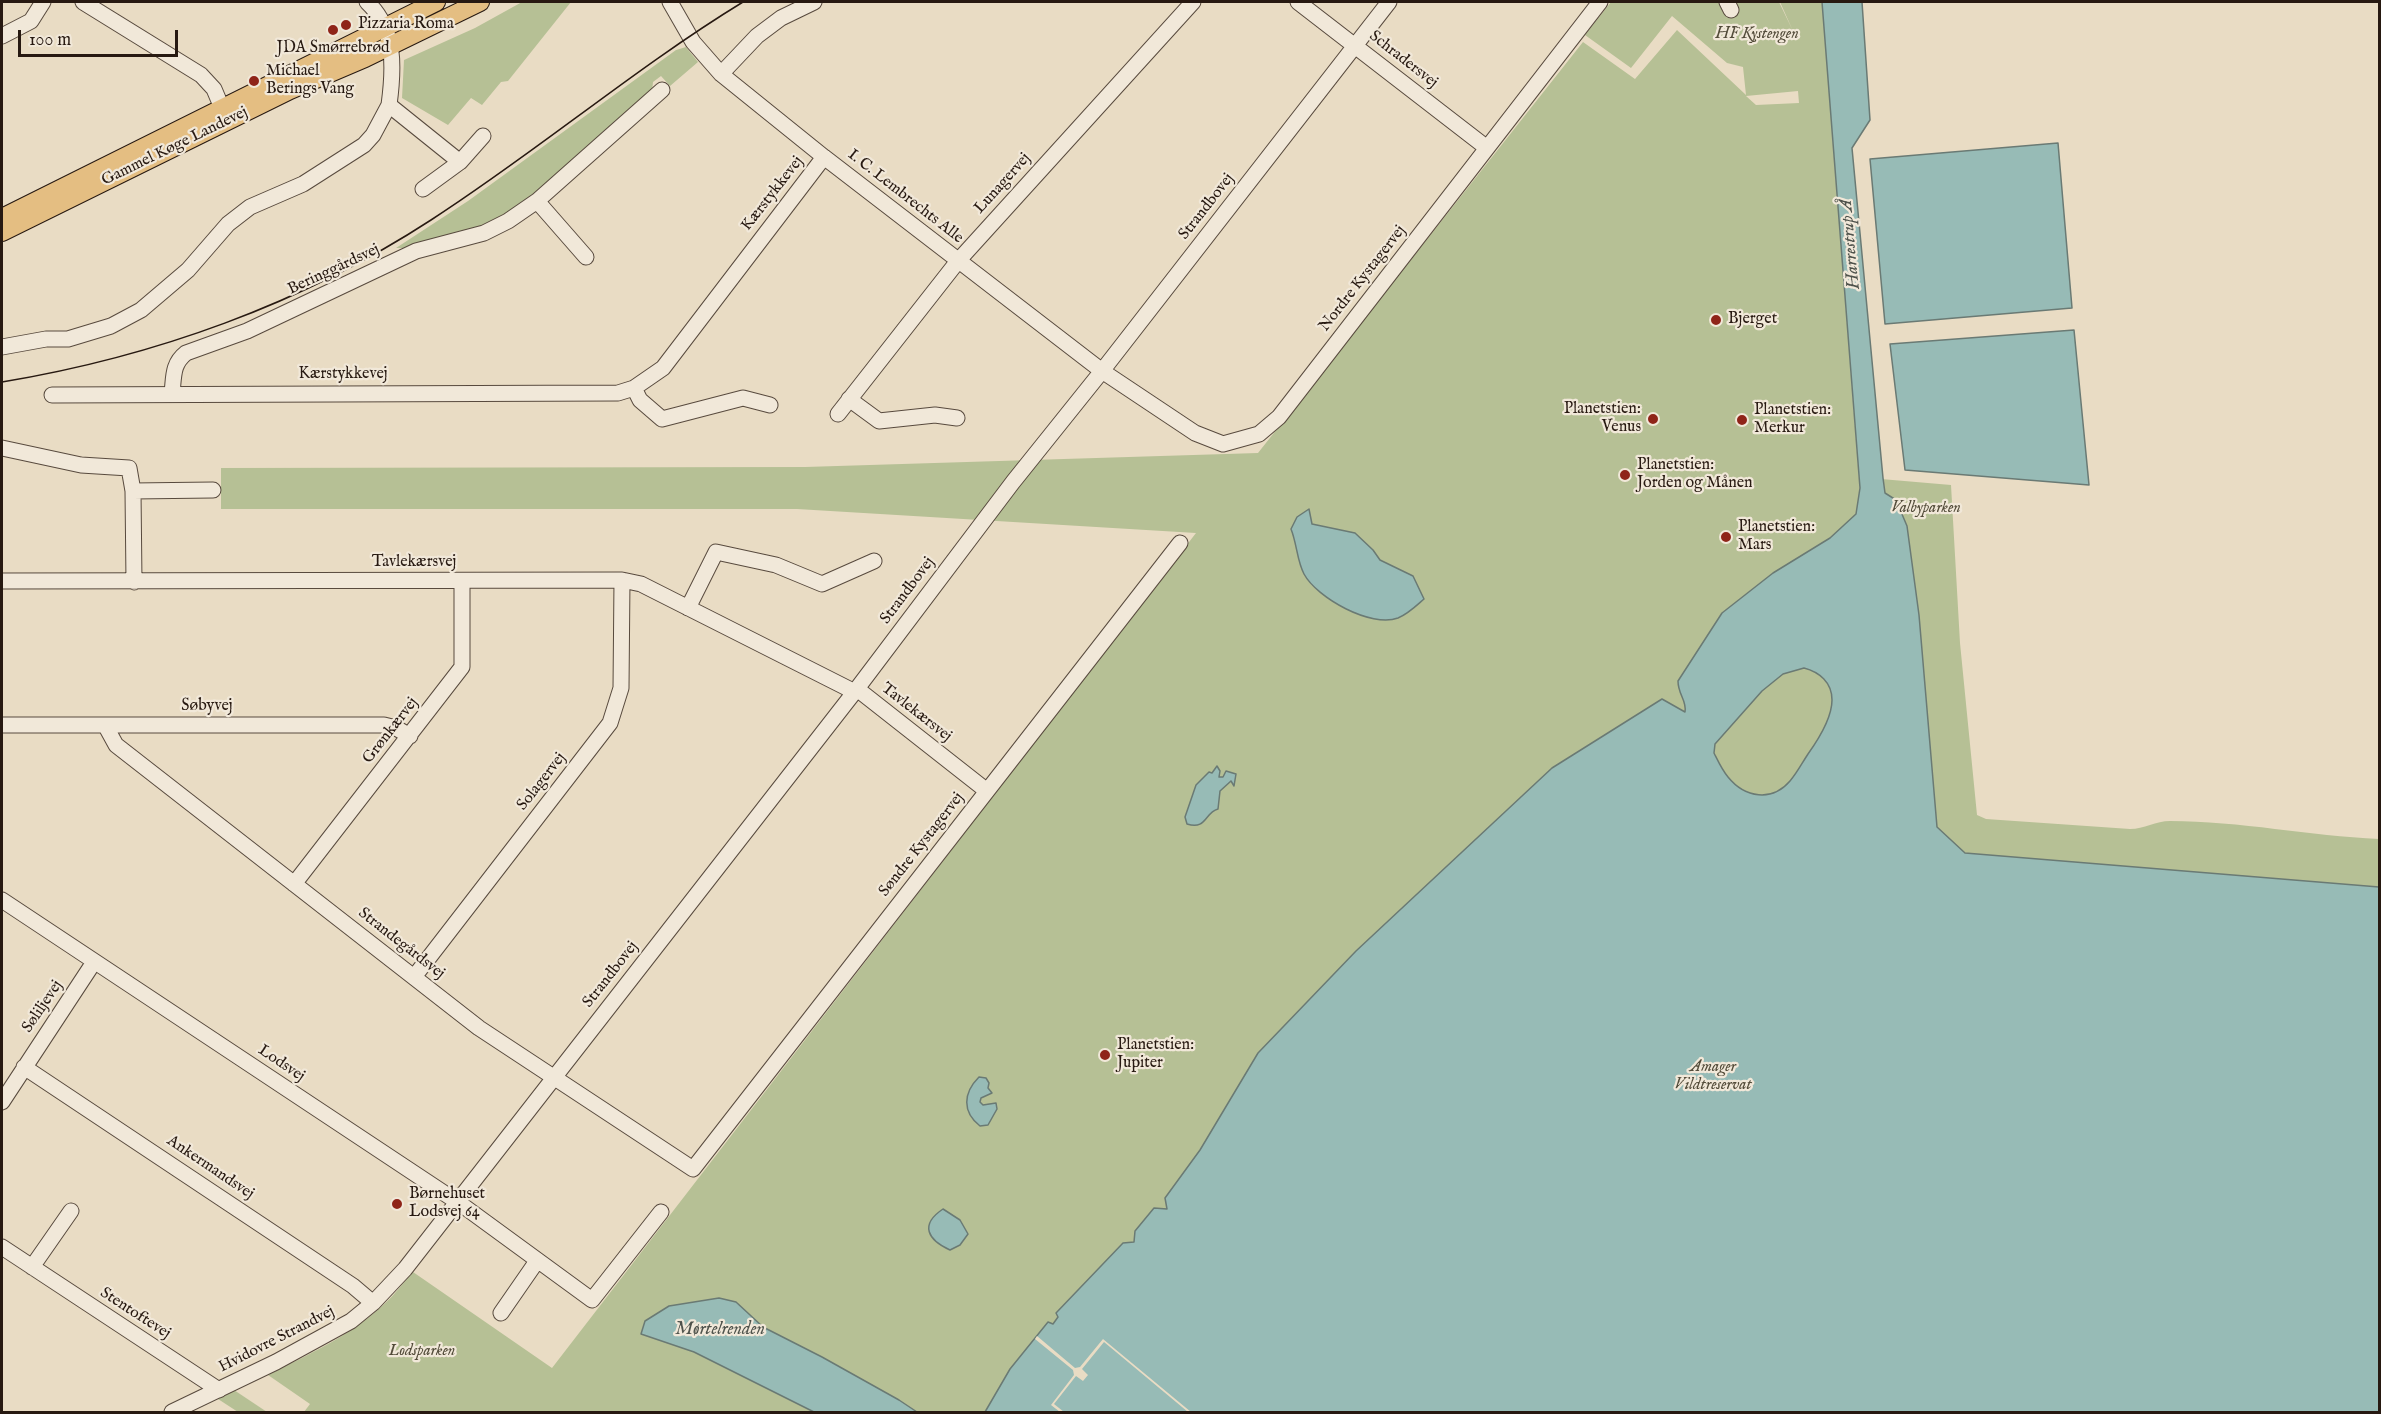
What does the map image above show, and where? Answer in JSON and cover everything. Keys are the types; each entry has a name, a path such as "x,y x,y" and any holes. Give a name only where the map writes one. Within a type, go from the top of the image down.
{"main road":[{"name":"Gammel Køge Landevej","path":"2,218 436,2"},
{"name":"Gammel Køge Landevej","path":"2,232 290,90 392,45 480,2"}],"street":[{"path":"2,36 32,21 43,2"},
{"path":"83,2 201,75 214,89 222,108"},
{"path":"2,347 46,339 68,339 111,326 141,310 188,270 235,218 250,207 303,184 364,145 373,135 389,105 392,81 392,45 386,27 367,2"},
{"name":"I. C. Lembrechts Alle","path":"670,2 693,42 721,74 824,158 1102,371"},
{"path":"721,74 757,36 781,18 814,2"},
{"name":"Lunagervej","path":"838,414 958,261 1193,2"},
{"name":"Schradersvej","path":"1298,2 1487,148"},
{"name":"Strandbovej","path":"457,1202 856,690 1013,482 1389,2"},
{"name":"Nordre Kystagervej","path":"1102,371 1195,433 1223,444 1259,434 1279,417 1600,2"},
{"name":"Beringgårdsvej","path":"172,393 174,368 178,359 186,353 247,331 416,251 484,233 508,221 537,201 662,90"},
{"path":"389,105 460,162"},
{"path":"423,189 460,162 483,136"},
{"name":"Kærstykkevej","path":"52,395 618,393 634,388 663,368 824,158"},
{"path":"537,201 586,256"},
{"path":"634,388 640,400 662,419 743,398 770,405"},
{"path":"849,399 879,421 935,415 957,418"},
{"path":"2,448 81,465 129,468 133,491 134,582"},
{"path":"133,491 213,490"},
{"name":"Søndre Kystagervej","path":"693,1169 1180,543"},
{"path":"688,608 716,552 776,565 822,584 874,561"},
{"name":"Tavlekærsvej","path":"2,581 622,580 641,584 849,689 856,690 987,791"},
{"name":"Solagervej","path":"414,977 610,723 621,688 622,580"},
{"name":"Grønkærvej","path":"294,885 462,667 462,581"},
{"name":"Søbyvej","path":"2,725 384,725 396,728 410,736"},
{"name":"Strandegårdsvej","path":"105,725 116,745 479,1028 693,1169"},
{"name":"Lodsvej","path":"2,900 457,1202 592,1300 661,1212"},
{"name":"Søliljevej","path":"2,1102 94,962"},
{"name":"Ankermandsvej","path":"24,1067 353,1286 373,1303"},
{"name":"Hvidovre Strandvej","path":"172,1413 351,1321 373,1303 405,1269 457,1202"},
{"path":"32,1267 71,1211"},
{"name":"Stentoftevej","path":"2,1247 219,1390"},
{"path":"501,1313 537,1261"}],"green space":[{"path":"522,2 571,2 508,81 501,82 482,105 471,98 448,125 402,98 404,60 475,28"},
{"path":"1611,2 1779,2 1793,31 1780,2 1822,2 1860,491 1935,806 1917,612 1882,490 1881,479 1951,485 1960,643 1977,815 1986,819 2130,829 2165,821 2196,822 2379,839 2379,1412 985,1410 985,1412 830,1412 648,1320 641,1334 694,1352 814,1412 304,1412 310,1404 268,1375 327,1345 368,1318 413,1272 552,1368 1196,533 797,509 221,509 221,468 805,467 1258,453 1583,42 1635,79 1677,30 1746,95 1743,67 1727,63 1672,16 1631,68 1585,35","holes":["1798,91 1799,103 1756,105 1746,96","1777,571 1705,640 1722,613"]},
{"path":"686,47 698,62 670,86 661,76 653,82 652,91 528,201 495,222 439,237 412,248 396,248 468,201 676,50"},
{"path":"234,1390 267,1412 238,1412 218,1399"}],"water":[{"name":"Amager Vildtreservat","path":"1822,2 1862,2 1870,120 1852,148 1883,478 1885,493 1896,500 1907,526 1919,615 1937,827 1965,853 2379,887 2379,1412 985,1412 1010,1369 1048,1322 1053,1324 1058,1317 1056,1313 1123,1243 1134,1242 1135,1231 1154,1208 1167,1209 1165,1198 1200,1150 1258,1053 1356,951 1552,768 1662,699 1685,712 1678,681 1722,613 1773,573 1830,538 1856,514 1860,488","holes":["1804,668 1827,683 1832,700 1830,714 1820,735 1795,775 1783,788 1759,795 1742,789 1728,777 1722,768 1714,753 1715,744 1762,691 1783,674"]},
{"path":"2058,143 2072,308 1885,324 1870,159"},
{"path":"2074,330 2089,485 1905,470 1890,344"},
{"path":"1309,509 1312,524 1355,533 1380,560 1413,576 1424,599 1402,616 1387,620 1360,615 1332,601 1320,592 1304,574 1291,529 1297,517"},
{"path":"1217,766 1220,771 1219,777 1223,777 1226,771 1236,774 1234,786 1231,781 1220,791 1218,809 1202,823 1187,824 1185,817 1196,785 1209,772 1212,773"},
{"path":"979,1077 986,1078 989,1083 988,1088 992,1093 981,1098 980,1102 983,1105 996,1103 997,1109 988,1125 980,1126 970,1115 967,1102 970,1089"},
{"path":"943,1209 960,1220 968,1234 960,1245 950,1250 936,1242 929,1232 931,1221"},
{"name":"Mørtelrenden","path":"719,1298 736,1302 763,1327 822,1357 917,1412 814,1412 694,1352 641,1334 645,1321 669,1306"}],"pier":[{"path":"1037,1336 1075,1368 1080,1367 1103,1339 1191,1412 1188,1412 1104,1342 1082,1369 1088,1375 1083,1381 1076,1376 1054,1404 1064,1412 1060,1412 1051,1405 1074,1375 1073,1370 1035,1339"}],"tram line":[{"path":"2,382 115,358 170,342 278,302 331,277 382,250 471,194 664,54 743,2"}],"place":[{"name":"Pizzaria Roma","path":"346,25"},
{"name":"JDA Smørrebrød","path":"333,30"},
{"name":"Michael Berings Vang","path":"254,81"},
{"name":"Bjerget","path":"1716,320"},
{"name":"Planetstien: Venus","path":"1653,419"},
{"name":"Planetstien: Merkur","path":"1742,420"},
{"name":"Planetstien: Jorden og Månen","path":"1625,475"},
{"name":"Planetstien: Mars","path":"1726,537"},
{"name":"Planetstien: Jupiter","path":"1105,1055"},
{"name":"Børnehuset Lodsvej 64","path":"397,1204"}],"park label":[{"name":"HF Kystengen","path":"1757,35"},
{"name":"Valbyparken","path":"1926,509"},
{"name":"Lodsparken","path":"422,1352"}],"water label":[{"name":"Harrestrup Å","path":"1851,244"}]}
